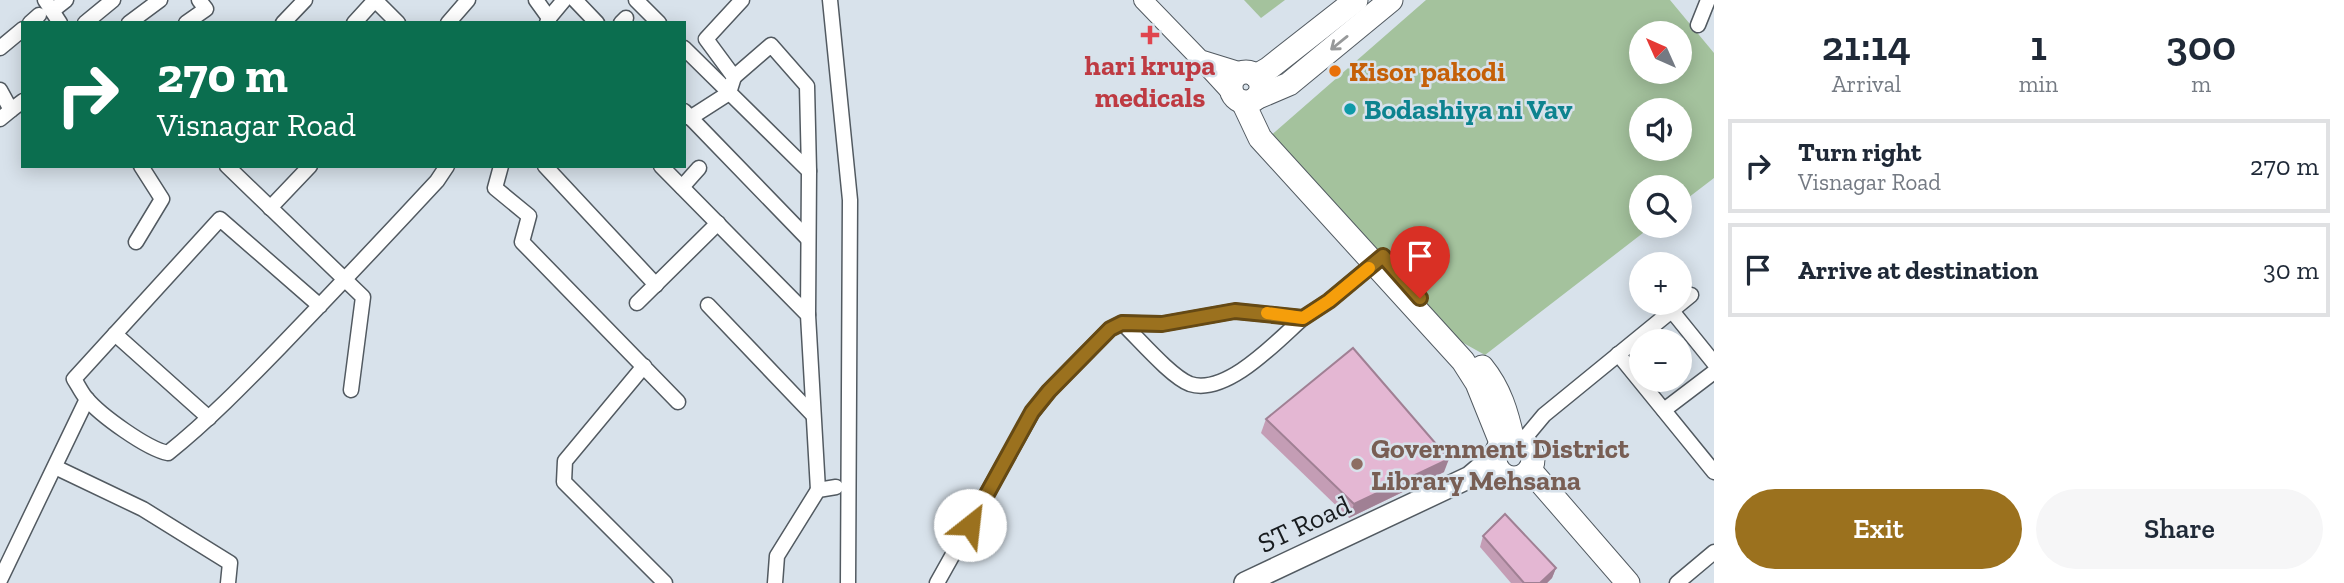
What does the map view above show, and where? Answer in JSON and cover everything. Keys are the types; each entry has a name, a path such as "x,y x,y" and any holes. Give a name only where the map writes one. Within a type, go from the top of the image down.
{"main road":[{"path":"1247,90 1268,69 1356,0"},
{"path":"1247,90 1289,84 1391,0"},
{"path":"1247,90 1273,138 1463,361 1477,383 1507,451 1531,453 1533,458 1530,470 1628,583"},
{"name":"ST Road","path":"1245,583 1470,477 1507,451"},
{"name":"ST Road","path":"1267,583 1507,451"}],"street":[{"path":"46,14 66,0"},
{"path":"87,21 113,0"},
{"path":"132,21 160,0"},
{"path":"189,21 206,9 199,0"},
{"path":"285,21 305,0"},
{"path":"356,21 375,0 396,21"},
{"path":"450,21 468,0"},
{"path":"536,0 548,20 564,0"},
{"path":"575,0 595,21"},
{"path":"635,0 657,21"},
{"path":"734,77 706,39 742,0"},
{"path":"830,0 849,200 848,583"},
{"path":"1143,0 1200,59 1247,90"},
{"path":"1698,25 1707,0"},
{"path":"0,48 21,31"},
{"path":"775,583 777,556 818,490 808,315 808,239 808,171 807,86 771,45 734,77 729,93 687,115 808,239"},
{"path":"686,50 808,171"},
{"path":"1200,59 1247,90"},
{"path":"0,90 11,110"},
{"path":"136,242 162,199 142,168"},
{"path":"229,168 363,297 351,390"},
{"path":"270,208 308,168"},
{"path":"320,306 220,219 74,379 87,399 142,443 168,453 209,418 346,280 437,181 446,168"},
{"path":"500,168 495,188 529,216 522,242 678,402"},
{"path":"547,168 656,285"},
{"path":"663,168 808,315"},
{"path":"682,187 699,168"},
{"path":"637,303 718,223"},
{"path":"1122,323 1189,384 1213,383 1235,375 1262,355 1303,318 1329,301 1379,260"},
{"path":"708,305 813,415"},
{"path":"937,583 1032,412 1110,329 1122,323 1162,324 1235,311 1303,318"},
{"path":"1507,451 1529,433 1544,415 1667,315"},
{"path":"1675,315 1714,363"},
{"path":"115,334 209,418"},
{"path":"1619,354 1714,472"},
{"path":"643,366 565,461 564,481 665,583"},
{"path":"1664,410 1714,372"},
{"path":"0,580 87,399"},
{"path":"55,467 143,509 230,563 228,583"},
{"path":"818,490 836,487"},
{"path":"1677,583 1714,552"}],"green space":[{"path":"1244,0 1285,0 1261,18"},
{"path":"1426,0 1670,0 1687,21 1629,21 1629,84 1692,84 1692,26 1714,53 1714,178 1692,195 1692,175 1629,175 1629,238 1636,238 1485,355 1458,340 1268,138"}],"building":[{"path":"1353,348 1449,459 1354,504 1266,419"},
{"path":"1505,514 1556,568 1540,583 1524,583 1483,536"}],"slow traffic":[{"path":"1267,313 1303,318 1329,301 1369,268"}],"place":[{"name":"hari krupa medicals","path":"1150,35"},
{"name":"Kisor pakodi","path":"1335,71"},
{"name":"Bodashiya ni Vav","path":"1350,109"},
{"name":"Government District Library Mehsana","path":"1357,464"}],"route":[{"path":"970,525 1032,412 1110,329 1122,323 1162,324 1235,311 1303,318 1329,301 1383,256 1420,298"}]}
